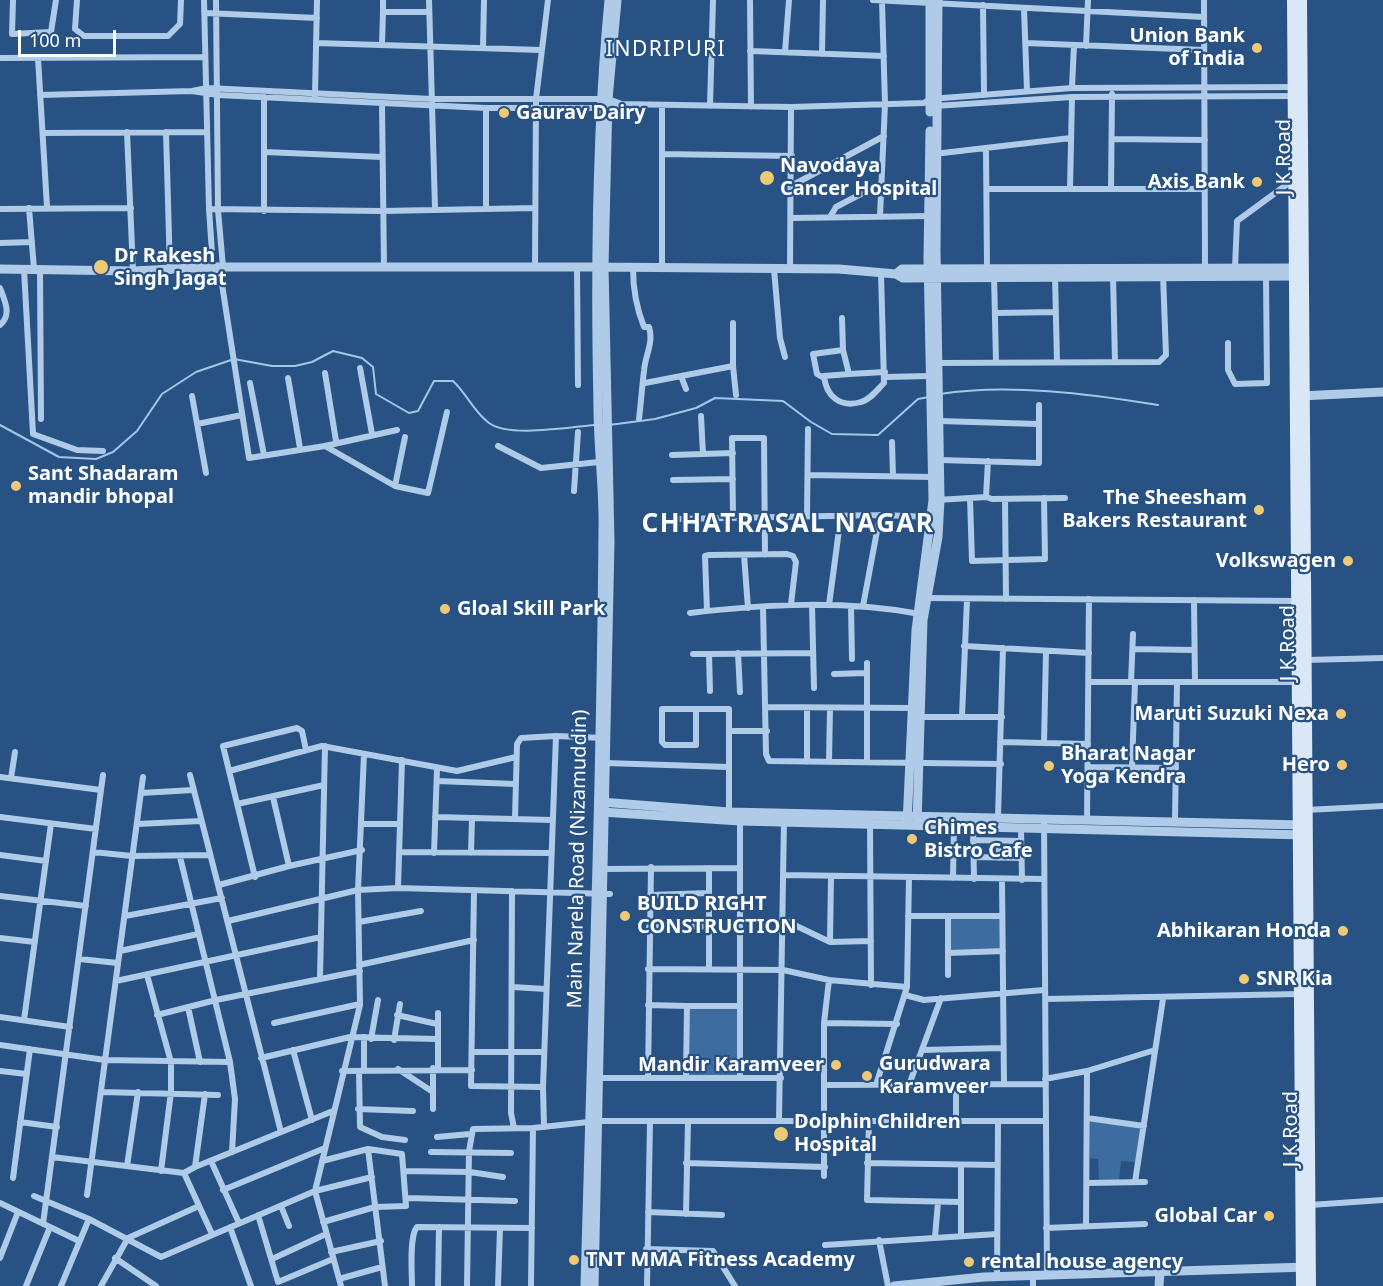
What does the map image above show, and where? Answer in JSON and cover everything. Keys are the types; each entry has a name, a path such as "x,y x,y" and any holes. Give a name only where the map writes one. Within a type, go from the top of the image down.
{"main road":[{"name":"J K Road","path":"1292,0 1297,91 1305,1206 1306,1267 1311,1286"},
{"name":"J K Road","path":"1298,272 1293,180 1302,0"},
{"name":"J K Road","path":"1299,396 1296,601 1301,660 1297,682 1302,810"},
{"name":"J K Road","path":"1301,1286 1306,1267"}],"street":[{"path":"13,0 12,34 51,32 56,0"},
{"path":"77,0 75,29 84,36 168,36 180,24 181,0"},
{"path":"204,0 209,209 249,458 300,448 325,446 336,441 397,430"},
{"path":"216,0 218,267"},
{"path":"315,97 317,0"},
{"path":"382,45 383,0"},
{"path":"429,0 435,208"},
{"path":"483,48 484,0"},
{"path":"535,267 536,99 548,0"},
{"path":"603,434 600,267 609,0"},
{"path":"604,103 617,0"},
{"path":"710,106 713,0"},
{"path":"750,0 751,107"},
{"path":"785,52 789,0"},
{"path":"822,54 824,0"},
{"path":"873,0 934,1 1088,12 1204,17"},
{"path":"1086,46 1088,0"},
{"path":"1204,0 1205,268"},
{"path":"880,216 885,104 882,1"},
{"path":"934,1 931,103 933,382 940,460 937,477"},
{"path":"983,5 984,95"},
{"path":"1024,8 1027,91"},
{"path":"383,12 429,12"},
{"path":"205,13 317,18"},
{"path":"316,43 541,50"},
{"path":"1026,43 1204,50"},
{"path":"1072,88 1074,45"},
{"path":"750,51 884,56"},
{"path":"0,58 217,52"},
{"path":"39,58 47,207"},
{"path":"1111,189 1112,87"},
{"path":"931,103 984,95 1072,88 1205,87 1297,91"},
{"path":"40,95 207,91 264,97 315,97 382,103 536,99 622,104 791,107 1297,91"},
{"path":"218,92 432,102 486,108 536,108 604,103"},
{"path":"264,97 264,211"},
{"path":"1070,189 1072,97"},
{"path":"382,103 384,267"},
{"path":"662,105 662,269"},
{"path":"790,269 793,185 791,107"},
{"path":"486,108 486,208"},
{"path":"127,132 133,271"},
{"path":"166,132 170,271"},
{"path":"43,133 207,132"},
{"path":"793,185 884,136"},
{"path":"933,154 1071,138"},
{"path":"1112,139 1205,140"},
{"path":"986,149 996,362"},
{"path":"265,152 382,157"},
{"path":"662,154 792,156"},
{"path":"1235,268 1237,221 1293,180"},
{"path":"830,217 836,207 882,183"},
{"path":"987,189 1205,189"},
{"path":"29,208 32,242 33,434 77,450 103,451"},
{"path":"0,209 131,208"},
{"path":"209,209 382,211 435,208 535,208"},
{"path":"792,218 933,216"},
{"path":"0,243 32,242"},
{"path":"0,269 170,271 218,267 600,267 839,269 896,274 903,278 933,273 992,272 1163,272 1266,276 1298,272"},
{"path":"578,267 578,385"},
{"path":"633,268 633,288 638,312 644,327 649,327 651,334 644,370 645,383 641,394 639,419"},
{"path":"1163,272 1235,268 1298,272"},
{"path":"32,269 41,419"},
{"path":"774,269 780,338 785,357"},
{"path":"934,363 1159,362 1166,355 1163,272"},
{"path":"824,378 830,395 835,401 846,404 862,402 884,383 881,273"},
{"path":"1055,273 1057,362"},
{"path":"1113,273 1115,362"},
{"path":"1228,343 1228,370 1234,384 1267,383 1266,276"},
{"path":"0,288 7,312 6,320 0,326"},
{"path":"995,313 1056,312"},
{"path":"842,318 843,350 849,374"},
{"path":"734,323 733,366 736,395"},
{"path":"843,350 813,354 817,374 824,378 849,374 885,375 933,382"},
{"path":"645,383 733,366"},
{"path":"360,368 372,434"},
{"path":"325,373 336,441"},
{"path":"681,376 686,390"},
{"path":"288,378 300,448"},
{"path":"250,383 264,455"},
{"path":"1299,396 1383,392"},
{"path":"192,396 206,472"},
{"path":"940,460 1039,463 1039,405"},
{"path":"325,446 395,486 428,493 447,412"},
{"path":"936,414 1038,424"},
{"path":"912,819 914,762 911,708 921,614 938,537 936,414"},
{"path":"197,424 242,415"},
{"path":"701,416 703,454"},
{"path":"807,516 808,429"},
{"path":"574,491 578,432"},
{"name":"Main Narela Road (Nizamuddin)","path":"585,1286 604,868 603,808 606,764 603,529 599,462 603,434"},
{"name":"Main Narela Road (Nizamuddin)","path":"594,1286 594,1122 599,1078 604,738 610,542 603,434"},
{"path":"395,486 405,437"},
{"path":"733,517 732,438 764,438 765,555"},
{"path":"892,442 893,476"},
{"path":"498,446 541,468 599,462"},
{"path":"672,455 733,453"},
{"path":"986,497 988,461"},
{"path":"808,475 937,477"},
{"path":"673,480 733,479"},
{"path":"937,500 986,497 1065,498"},
{"path":"970,498 972,561 1045,559 1044,498"},
{"path":"1005,499 1006,599"},
{"path":"924,597 932,517 937,500"},
{"path":"829,605 842,515"},
{"path":"676,519 842,515 932,517"},
{"path":"863,606 880,515"},
{"path":"744,555 748,608"},
{"path":"707,611 705,556 793,556 796,562 791,604"},
{"path":"924,597 967,600 1296,601"},
{"path":"1087,821 1089,599"},
{"path":"962,716 967,600"},
{"path":"1194,600 1195,682"},
{"path":"690,612 791,604 863,606 921,614"},
{"path":"812,605 814,688"},
{"path":"763,607 766,754 769,761 1001,764"},
{"path":"851,607 852,659"},
{"path":"914,762 920,717 921,614"},
{"path":"1132,767 1133,634"},
{"path":"964,646 1089,653"},
{"path":"998,817 1003,648"},
{"path":"1133,649 1194,650"},
{"path":"1044,743 1046,651"},
{"path":"738,653 740,692"},
{"path":"693,654 813,653"},
{"path":"709,654 710,691"},
{"path":"1301,660 1383,658"},
{"path":"867,663 867,762"},
{"path":"834,674 867,674"},
{"path":"1089,682 1297,682"},
{"path":"1175,821 1178,682"},
{"path":"766,707 911,708"},
{"path":"807,708 807,762"},
{"path":"829,762 830,708"},
{"path":"696,709 696,745 666,745 662,742 660,710 696,709 729,709 729,812"},
{"path":"920,717 1002,717"},
{"path":"255,877 223,746 297,728 302,731 306,750"},
{"path":"729,730 767,730"},
{"path":"544,1127 543,1052 556,736"},
{"path":"515,818 516,757 517,744 521,738 556,736 604,738"},
{"path":"1000,742 1088,744"},
{"path":"229,771 325,747 457,771 516,757"},
{"path":"320,978 325,747"},
{"path":"10,778 15,752"},
{"path":"364,754 362,850 358,890 360,1004 350,1037 315,1191 340,1282 382,1267"},
{"path":"398,888 402,760"},
{"path":"606,764 728,767"},
{"path":"1088,767 1176,768"},
{"path":"434,853 437,769"},
{"path":"26,1286 46,1225 46,1200 103,775"},
{"path":"190,776 281,1132"},
{"path":"0,777 101,790"},
{"path":"87,1195 143,777"},
{"path":"436,781 515,784"},
{"path":"237,804 324,785"},
{"path":"141,793 193,790"},
{"path":"273,797 290,866"},
{"path":"1302,810 1383,806"},
{"path":"603,808 729,812 740,816"},
{"path":"603,808 740,816 912,819 998,817 1044,825 1142,829 1302,830"},
{"path":"740,816 740,1077"},
{"path":"0,817 96,829"},
{"path":"435,817 552,820"},
{"path":"784,817 870,823 912,819 954,825 1021,828 1087,821 1175,821 1302,830"},
{"path":"779,1121 785,875 784,817"},
{"path":"471,853 472,818"},
{"path":"137,824 201,821"},
{"path":"870,823 871,985"},
{"path":"24,1020 51,824"},
{"path":"362,824 400,824"},
{"path":"953,878 954,825"},
{"path":"1044,825 1047,1276"},
{"path":"973,826 974,879"},
{"path":"1021,828 1022,880"},
{"path":"973,840 1021,841"},
{"path":"999,841 999,858"},
{"path":"219,885 362,850"},
{"path":"93,852 132,856 210,855"},
{"path":"399,852 551,853"},
{"path":"0,855 46,861"},
{"path":"180,857 230,1062 235,1099 232,1152"},
{"path":"974,857 1022,858"},
{"path":"648,1078 651,867"},
{"path":"604,868 740,868"},
{"path":"709,868 709,969"},
{"path":"785,875 1044,879"},
{"path":"830,942 831,876"},
{"path":"876,1086 907,987 909,877"},
{"path":"1002,880 1004,1083"},
{"path":"228,921 358,890 398,888 603,894"},
{"path":"474,890 471,1086 543,1087"},
{"path":"512,891 513,1087 511,1113 514,1128"},
{"path":"650,895 709,893"},
{"path":"0,896 86,906"},
{"path":"124,916 222,898"},
{"path":"359,922 421,911"},
{"path":"908,916 1002,916"},
{"path":"948,916 948,975"},
{"path":"784,920 830,942 871,941"},
{"path":"649,927 708,926"},
{"path":"120,951 198,934"},
{"path":"116,981 321,937"},
{"path":"0,938 35,942"},
{"path":"157,1015 474,940"},
{"path":"948,953 1003,951"},
{"path":"79,959 118,963"},
{"path":"648,969 783,970 829,980 907,987"},
{"path":"147,975 171,1062 171,1092 161,1171"},
{"path":"824,1176 824,1023 829,980"},
{"path":"512,987 546,989"},
{"path":"1046,999 1163,999 1302,989"},
{"path":"905,995 924,1000 1044,990"},
{"path":"909,1084 941,998"},
{"path":"1135,1182 1163,999"},
{"path":"371,1039 378,1000"},
{"path":"274,1023 360,1004"},
{"path":"394,1040 400,1004"},
{"path":"648,1005 740,1006"},
{"path":"686,1077 687,1006"},
{"path":"188,1007 200,1062"},
{"path":"433,1109 438,1013"},
{"path":"397,1015 437,1024"},
{"path":"0,1017 70,1027"},
{"path":"824,1023 897,1024"},
{"path":"261,1058 350,1037 394,1040 437,1039"},
{"path":"364,1037 358,1109 360,1127 382,1137 405,1140"},
{"path":"0,1045 105,1060 230,1062"},
{"path":"922,1050 1002,1048"},
{"path":"13,1178 30,1049"},
{"path":"293,1050 312,1120"},
{"path":"824,1085 1045,1082 1155,1050"},
{"path":"472,1052 543,1052"},
{"path":"397,1069 433,1092"},
{"path":"342,1071 472,1070"},
{"path":"0,1071 27,1074"},
{"path":"1086,1227 1087,1071"},
{"path":"599,1078 781,1078"},
{"path":"956,1084 956,1121"},
{"path":"101,1092 218,1095"},
{"path":"127,1166 138,1092"},
{"path":"195,1167 205,1094"},
{"path":"358,1109 413,1111"},
{"path":"52,1157 184,1173 333,1111"},
{"path":"1087,1118 1144,1126"},
{"path":"686,1214 688,1121"},
{"path":"869,1121 867,1200 961,1202"},
{"path":"997,1277 998,1121"},
{"path":"467,1286 470,1134 472,1129 533,1128 594,1122 1046,1121"},
{"path":"20,1122 57,1127"},
{"path":"647,1286 650,1122"},
{"path":"531,1286 533,1128"},
{"path":"437,1137 470,1134"},
{"path":"223,1190 325,1148"},
{"path":"322,1161 368,1149 402,1154 407,1198 406,1206 375,1207 323,1222"},
{"path":"368,1149 385,1286"},
{"path":"431,1152 511,1153"},
{"path":"211,1161 239,1223"},
{"path":"686,1163 825,1167"},
{"path":"867,1163 997,1165"},
{"path":"961,1166 961,1236"},
{"path":"404,1171 470,1172 503,1177"},
{"path":"184,1173 212,1234"},
{"path":"34,1196 89,1219 161,1257 315,1191 372,1177"},
{"path":"1087,1183 1145,1182"},
{"path":"407,1198 515,1201"},
{"path":"1305,1206 1383,1200"},
{"path":"935,1238 938,1202"},
{"path":"0,1203 79,1241"},
{"path":"101,1286 128,1238 199,1206"},
{"path":"281,1206 289,1226"},
{"path":"0,1258 18,1212"},
{"path":"648,1212 722,1215"},
{"path":"258,1215 279,1284 332,1255 381,1241"},
{"path":"61,1286 89,1219"},
{"path":"1046,1228 1145,1224"},
{"path":"230,1227 251,1286"},
{"path":"412,1286 414,1231 417,1227 532,1228"},
{"path":"438,1286 439,1227"},
{"path":"498,1286 500,1229"},
{"path":"272,1259 326,1234"},
{"path":"825,1245 997,1234"},
{"path":"879,1240 888,1286"},
{"path":"646,1249 713,1251 735,1286"},
{"path":"116,1258 156,1286"},
{"path":"894,1286 985,1282 997,1277 1306,1267"},
{"path":"1159,1286 1160,1272"},
{"path":"1033,1276 1033,1286"}],"shaded area":[{"path":"950,918 1000,918 1000,948 950,950"},
{"path":"690,1009 738,1009 738,1075 689,1075"},
{"path":"1089,1121 1142,1127 1136,1162 1121,1161 1119,1182 1099,1181 1098,1159 1090,1158"}],"waterway":[{"path":"0,425 59,457 96,459 113,452 137,431 162,394 196,372 234,359 272,366 295,366 312,362 333,351 362,358 373,367 376,394 409,413 418,411 434,381 453,381 483,418 498,427 524,431 594,425"},
{"path":"940,394 993,390 1049,391 1158,405"},
{"path":"609,425 655,419 696,408 715,398 783,401 832,434 878,435 918,399 929,397"}],"place":[{"name":"Union Bank of India","path":"1257,48"},
{"name":"Gaurav Dairy","path":"504,113"},
{"name":"Navodaya Cancer Hospital","path":"767,178"},
{"name":"Axis Bank","path":"1257,182"},
{"name":"Dr Rakesh Singh Jagat","path":"101,267"},
{"name":"Sant Shadaram mandir bhopal","path":"16,486"},
{"name":"The Sheesham Bakers Restaurant","path":"1259,510"},
{"name":"Volkswagen","path":"1348,561"},
{"name":"Gloal Skill Park","path":"445,609"},
{"name":"Maruti Suzuki Nexa","path":"1341,714"},
{"name":"Hero","path":"1342,765"},
{"name":"Bharat Nagar Yoga Kendra","path":"1049,766"},
{"name":"Chimes Bistro Cafe","path":"912,839"},
{"name":"BUILD RIGHT CONSTRUCTION","path":"625,916"},
{"name":"Abhikaran Honda","path":"1343,931"},
{"name":"SNR Kia","path":"1244,979"},
{"name":"Mandir Karamveer","path":"836,1065"},
{"name":"Gurudwara Karamveer","path":"867,1076"},
{"name":"Dolphin Children Hospital","path":"781,1134"},
{"name":"Global Car","path":"1269,1216"},
{"name":"TNT MMA Fitness Academy","path":"574,1260"},
{"name":"rental house agency","path":"969,1262"}],"district":[{"name":"INDRIPURI","path":"666,50"},
{"name":"CHHATRASAL NAGAR","path":"788,525"}]}
